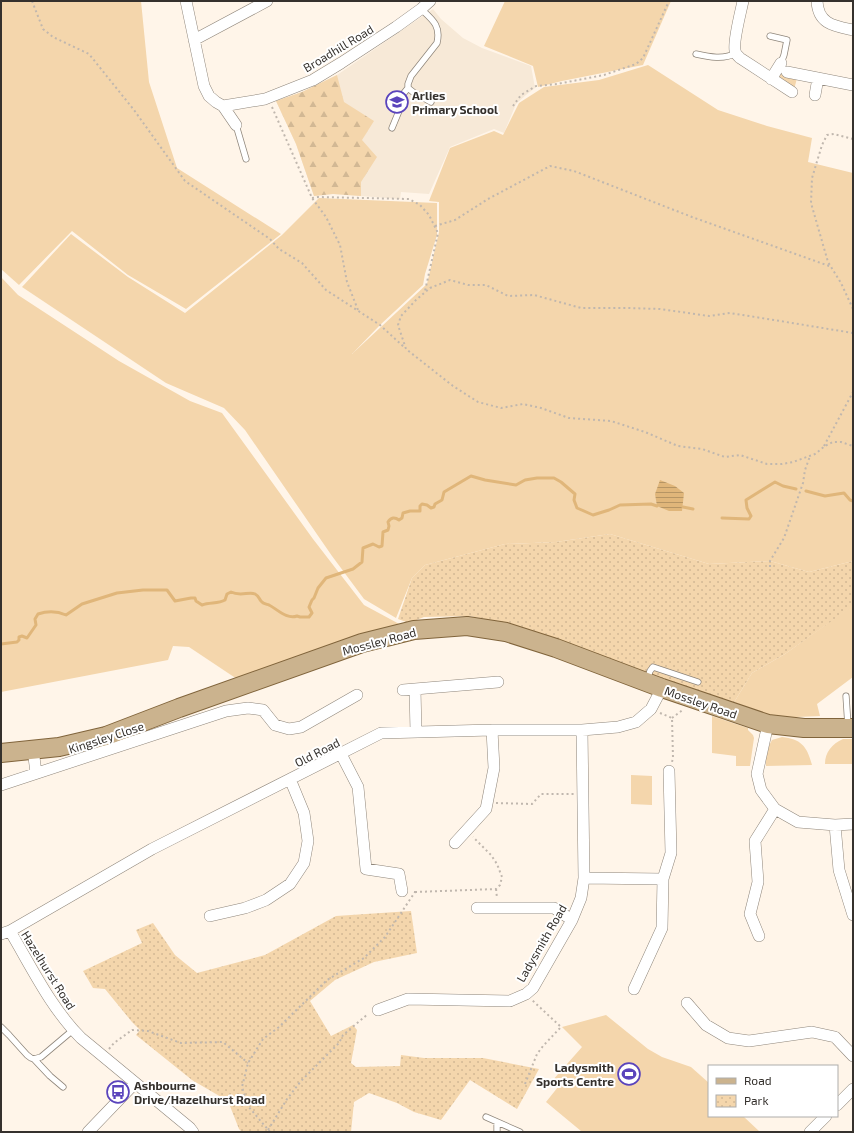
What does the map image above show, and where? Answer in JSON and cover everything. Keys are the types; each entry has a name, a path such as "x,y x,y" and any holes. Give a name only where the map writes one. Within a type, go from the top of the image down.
{"main road":[{"name":"Mossley Road","path":"1,753 59,747 106,736 179,708 362,643 414,630 467,626 506,632 556,648 654,685 768,724 804,728 851,728"}],"street":[{"path":"186,1 204,86 209,96 223,106 236,125"},
{"path":"194,40 267,1"},
{"name":"Broadhill Road","path":"223,106 265,99 313,80 421,9 430,1"},
{"path":"743,1 735,38 734,47 736,53 740,58 792,92"},
{"path":"817,1 819,13 825,21 835,26 853,30"},
{"path":"772,79 784,67 818,78 853,85"},
{"path":"815,95 818,78"},
{"path":"402,690 498,682"},
{"name":"Old Road","path":"6,933 152,849 381,734 492,730 582,730 618,727 636,722 651,709 654,685"},
{"path":"415,689 416,732"},
{"name":"Kingsley Close","path":"1,785 226,711 248,708 263,710 275,725 289,729 300,727 357,695"},
{"path":"179,708 184,726"},
{"path":"768,724 757,774 762,790 775,809 798,822 853,824"},
{"path":"455,843 486,809 494,768 492,730"},
{"name":"Ladysmith Road","path":"378,1010 408,999 510,1001 526,994 533,988 572,920 581,898 584,878 582,730"},
{"path":"33,750 36,774"},
{"path":"341,754 358,787 366,869 399,874 402,891"},
{"path":"634,989 662,928 663,879 671,853 669,771"},
{"path":"210,916 245,908 266,900 290,884 304,862 308,841 304,813 290,780"},
{"path":"759,936 750,914 758,882 755,841 775,809"},
{"path":"835,824 839,870 853,915"},
{"path":"584,878 663,879"},
{"path":"477,908 554,908 572,920"},
{"name":"Hazelhurst Road","path":"6,933 52,1003 73,1030 193,1132"},
{"path":"687,1003 706,1025 728,1038 749,1041 812,1032 835,1037 853,1056"},
{"path":"88,1132 135,1083"},
{"path":"838,1104 852,1092"},
{"path":"810,1132 825,1117"}],"lane":[{"path":"392,128 399,111 400,98 408,88 411,76 436,43 438,37 438,29 433,20 421,9"},
{"path":"770,36 787,40 784,55 784,67"},
{"path":"696,54 721,57 730,56 736,53"},
{"path":"408,88 430,102"},
{"path":"236,125 246,159"},
{"path":"654,685 650,671 653,667 698,682"},
{"path":"846,696 851,728"},
{"path":"1,1027 27,1055 34,1059 63,1087"},
{"path":"34,1059 41,1058 73,1030"},
{"path":"486,1117 520,1132"},
{"path":"497,1122 497,1132"}],"path":[{"path":"32,1 43,29 53,37 89,54 134,110 185,181 270,239 279,249 302,263 326,290 380,325 406,349 453,386 478,402 501,408 523,404 541,408 569,418 611,421 645,432 678,446 702,449 725,457 740,455 767,464 794,462 815,454 832,442 841,442 853,446"},
{"path":"513,106 521,95 536,86 557,84 604,75 636,64 643,58 669,1"},
{"path":"275,114 312,198 326,217 340,245 347,282 358,311"},
{"path":"853,139 834,134 827,135 822,144 812,178 811,203 828,262 841,283 853,309"},
{"path":"435,226 455,220 488,199 550,166 574,171 692,217 832,267"},
{"path":"312,198 365,197 409,199 420,205 429,215 438,233 425,292"},
{"path":"406,349 398,325 401,316 430,288 450,280 468,285 486,285 508,296 534,295 581,308 660,309 709,316 730,313 853,333"},
{"path":"822,448 853,392"},
{"path":"770,566 770,561 784,538 803,483 805,470 810,456"},
{"path":"651,709 672,718 673,758 669,771"},
{"path":"487,803 532,804 541,794 583,794"},
{"path":"402,891 415,892 496,889 500,885 502,877 497,864 491,854 467,830"},
{"path":"378,1010 367,1014 343,1035 339,1042 287,1099 269,1131 248,1106 242,1087 248,1063 263,1039 279,1028 327,980 364,958 385,937 415,892"},
{"path":"525,1084 537,1054 561,1027 526,994"},
{"path":"102,1056 114,1043 132,1030 148,1032 181,1043 223,1042 248,1063"}],"shaded area":[{"name":"Arlies Primary School","path":"433,9 441,19 463,38 482,48 531,66 535,88 516,104 504,133 494,129 450,147 429,194 401,192 400,199 333,194 314,196 296,144 276,101 302,92 337,75"},
{"path":"660,480 675,486 684,493 682,511 669,511 657,506 655,494"}],"green space":[{"path":"1,1 141,1 149,82 177,168 281,234 186,309 128,275 72,231 19,285 1,269"},
{"path":"505,1 671,1 643,65 538,87 533,66 484,46"},
{"path":"781,63 798,74 792,92 771,79"},
{"path":"648,65 718,110 767,126 812,138 808,162 853,173 853,561 809,572 770,561 709,564 610,534 556,542 505,544 425,565 412,578 396,618 364,599 332,556 245,430 224,408 166,383 22,287 71,234 128,277 185,313 282,235 319,198 437,203 437,235 423,285 380,325 352,354 427,284 439,232 439,202 429,201 450,148 494,131 503,135 519,103 544,87 599,80"},
{"path":"337,75 344,102 374,121 362,140 377,157 361,182 361,196 333,194 314,196 296,144 276,101 302,92"},
{"path":"1,277 18,295 119,361 190,401 222,413 313,539 364,605 403,626 240,681 189,647 173,646 168,660 1,692"},
{"path":"610,534 709,564 770,561 809,572 853,561 853,606 785,654 752,673 733,704 509,624 470,616 424,617 409,623 398,619 412,578 425,565 505,544 556,542"},
{"path":"853,600 853,677 817,704 820,716 775,718 733,704 752,673 785,654 852,606"},
{"path":"712,716 748,728 754,738 750,766 736,766 736,756 712,753"},
{"path":"782,737 799,742 808,753 812,765 766,766 766,751 772,740"},
{"path":"843,739 853,739 853,764 825,764 826,756 830,749"},
{"path":"631,775 652,776 652,805 631,804"},
{"path":"411,911 417,953 374,962 335,980 310,1001 331,1036 353,1025 357,1030 351,1063 356,1067 400,1066 401,1055 424,1058 483,1058 539,1069 517,1109 470,1080 441,1120 414,1112 397,1103 369,1093 354,1102 351,1132 242,1132 239,1129 228,1101 192,1080 136,1035 140,1030 105,989 93,988 83,971 142,943 136,930 153,923 175,955 197,973 265,955 336,916"},
{"name":"Ladysmith Sports Centre","path":"606,1015 648,1049 662,1057 691,1067 708,1082 708,1117 744,1117 760,1132 580,1132 581,1131 546,1102 558,1087 552,1081 582,1047 562,1027"}],"waterway":[{"path":"1,644 17,642 19,637 22,636 27,638 36,625 35,619 38,614 52,612 66,615 82,604 117,593 143,590 167,590 175,601 195,598 196,601 202,605 217,603 225,600 227,594 231,592 238,594 253,593 263,603 269,605 282,614 290,617 309,617 312,613 309,607 312,600 318,588 326,578 353,569 362,562 363,548 373,544 379,547 382,546 383,532 388,530 388,522 390,519 395,518 399,520 402,518 403,513 420,511 420,506 422,504 431,508 434,507 435,504 442,500 444,492 471,476 516,485 525,480 554,478 575,494 574,500 577,508 593,515 620,505 651,504 657,506"},
{"path":"722,518 749,519 751,516 747,508 746,500 775,482 783,486 796,489"},
{"path":"806,491 825,496 844,493 850,500 853,501"},
{"path":"683,507 693,509"}],"place":[{"name":"Arlies Primary School","path":"397,102"},
{"name":"Ladysmith Sports Centre","path":"629,1074"},
{"name":"Ashbourne Drive/Hazelhurst Road","path":"118,1092"}]}
